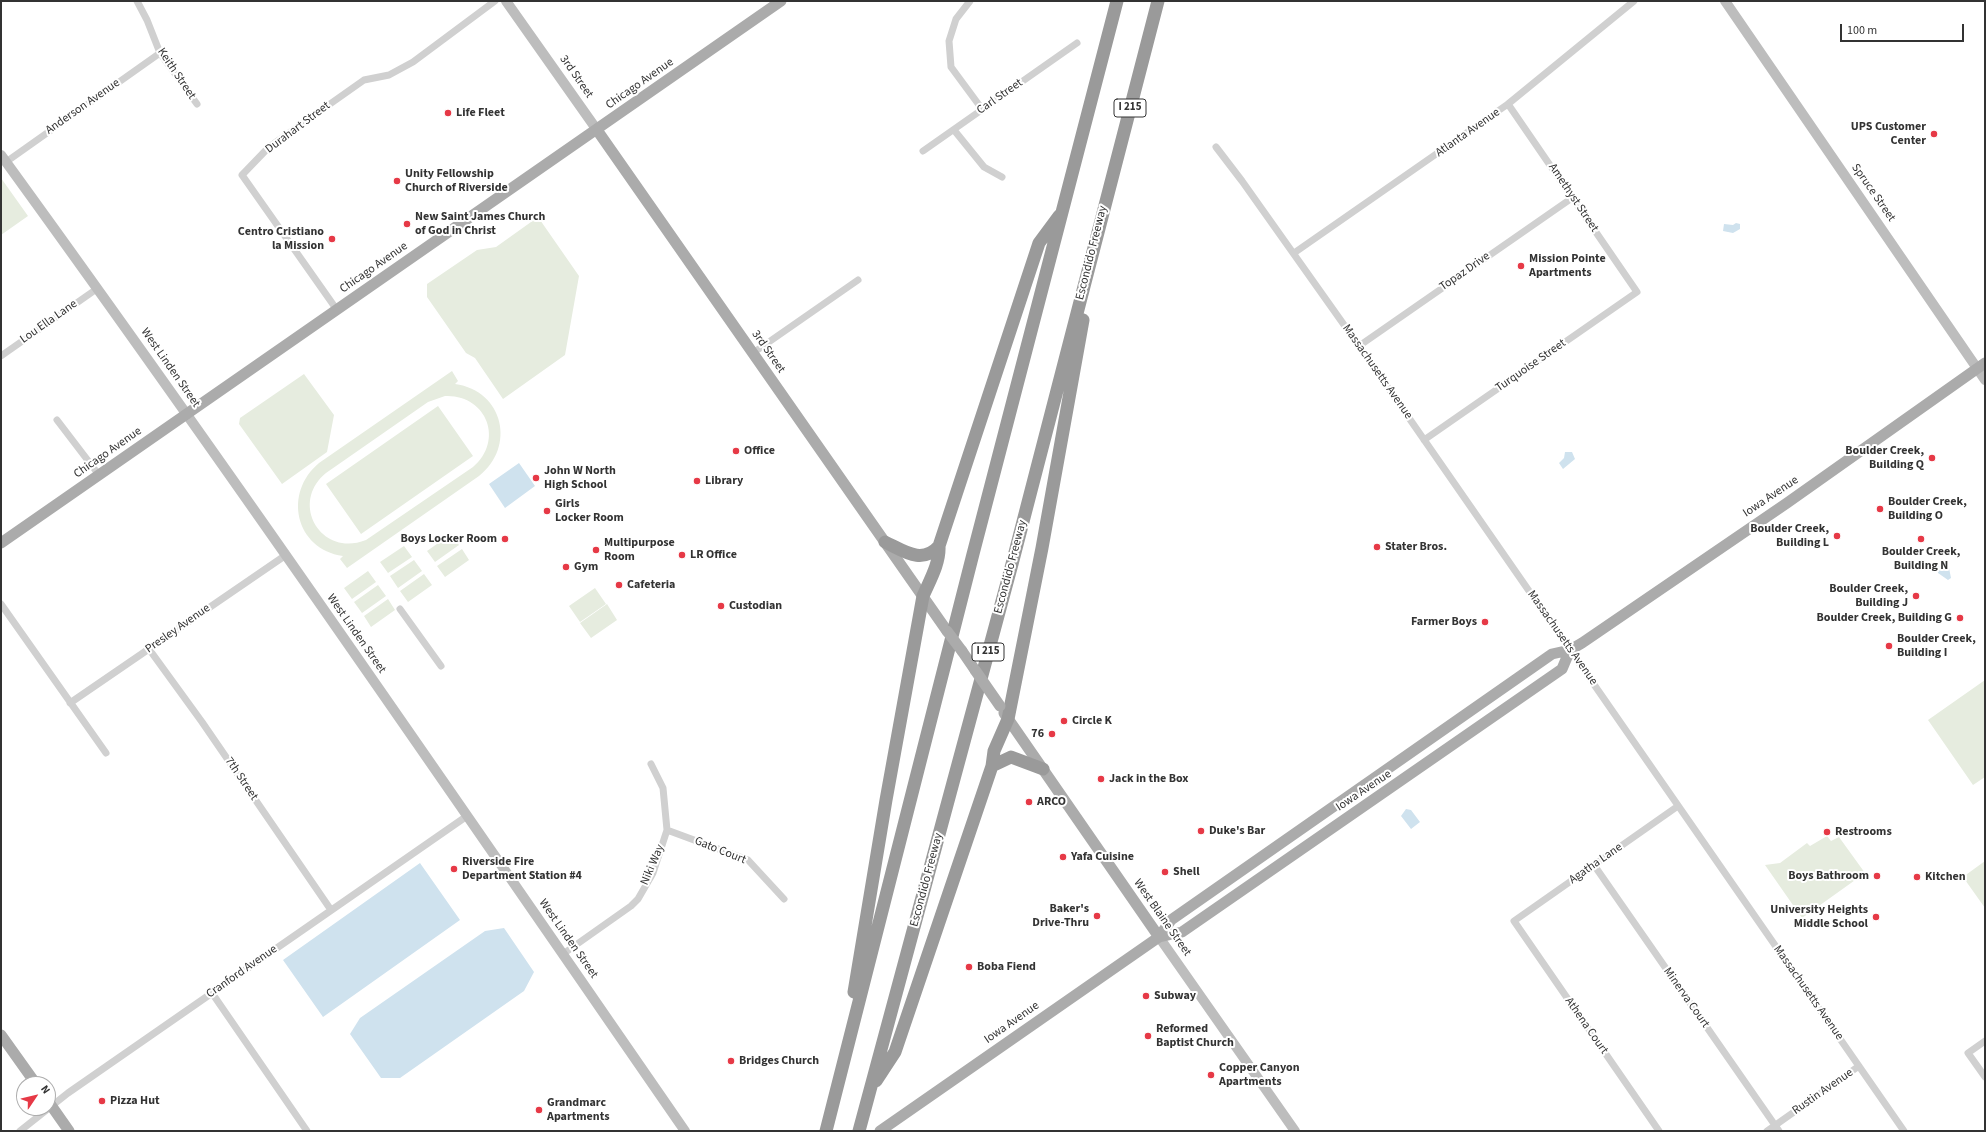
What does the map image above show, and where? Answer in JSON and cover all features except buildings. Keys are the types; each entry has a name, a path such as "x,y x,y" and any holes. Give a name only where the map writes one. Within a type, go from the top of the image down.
{"highway":[{"path":"826,1131 973,554 1117,1"},
{"name":"Escondido Freeway","path":"859,1131 1012,564 1158,1"},
{"path":"839,1078 872,879 927,601 939,554 939,546 1039,243 1064,209"},
{"path":"870,1090 895,1052 992,766 994,751 1008,719 1042,548 1102,214"},
{"path":"885,542 911,555 920,556 933,553 939,546"},
{"path":"992,766 1011,757 1026,761 1044,770"}],"main road":[{"name":"3rd Street","path":"506,1 927,601 1008,719"},
{"name":"Chicago Avenue","path":"1,543 781,1"},
{"name":"Spruce Street","path":"1725,1 1981,366 1985,380"},
{"name":"West Linden Street","path":"4,158 98,288 286,556 685,1131"},
{"name":"Iowa Avenue","path":"880,1131 1159,937 1171,920 1552,654 1570,650 1787,502 1981,366"},
{"name":"Iowa Avenue","path":"1159,937 1182,932 1562,669 1570,650"},
{"name":"West Blaine Street","path":"1008,719 1295,1131"},
{"path":"1,1035 30,1076"},
{"path":"56,1113 69,1131"}],"street":[{"name":"Keith Street","path":"136,1 147,20 160,53 197,104"},
{"name":"Durahart Street","path":"337,310 242,175 269,147 364,80 389,75 413,62 495,1"},
{"path":"970,1 956,19 949,41 951,67 982,109"},
{"name":"Atlanta Avenue","path":"1294,253 1508,104 1634,1"},
{"name":"Carl Street","path":"923,151 1077,43"},
{"name":"Anderson Avenue","path":"4,158 160,53"},
{"name":"Amethyst Street","path":"1508,104 1637,292"},
{"path":"954,130 984,167 1002,177"},
{"name":"Massachusetts Avenue","path":"1216,148 1294,253 1904,1131"},
{"name":"Topaz Drive","path":"1358,346 1572,198"},
{"path":"753,353 858,280"},
{"name":"Lou Ella Lane","path":"1,356 98,288"},
{"name":"Turquoise Street","path":"1424,440 1637,292"},
{"path":"57,420 100,475"},
{"name":"Presley Avenue","path":"70,703 286,556"},
{"path":"1,604 106,753"},
{"path":"400,608 441,666"},
{"name":"7th Street","path":"149,650 202,722 331,910"},
{"name":"Niki Way","path":"563,954 617,916 638,899 653,873 667,830 662,788 651,764"},
{"name":"Agatha Lane","path":"1514,921 1678,806"},
{"name":"Cranford Avenue","path":"56,1100 467,816"},
{"name":"Gato Court","path":"667,830 748,860 784,898"},
{"name":"Minerva Court","path":"1594,865 1777,1128"},
{"name":"Athena Court","path":"1514,921 1659,1131"},
{"path":"212,993 307,1131"},
{"path":"1985,1042 1968,1053 1985,1077"},
{"name":"Rustin Avenue","path":"1767,1131 1777,1128 1859,1066"},
{"name":"Cranford Avenue","path":"20,1131 37,1116"}],"shaded area":[{"path":"1,178 28,216 1,235"},
{"path":"538,217 579,276 565,355 503,399 475,358 466,353 427,297 427,284 477,250 496,247"},
{"path":"452,371 458,381 455,384 472,389 485,397 494,409 499,422 501,436 498,450 491,464 479,476 347,568 340,559 343,556 327,551 314,543 305,531 300,518 298,504 301,489 308,475 319,463","holes":["445,396 459,397 471,402 480,410 486,421 489,432 488,444 483,456 473,467 366,540 350,544 336,541 324,535 315,524 311,512 310,499 315,485 326,473 428,402"]},
{"path":"304,374 334,415 327,452 282,484 239,424 240,418"},
{"path":"438,406 473,456 361,534 326,484"},
{"path":"451,534 459,545 435,562 427,551"},
{"path":"404,546 412,557 388,573 380,562"},
{"path":"462,549 469,560 445,577 437,566"},
{"path":"414,560 422,571 398,588 390,576"},
{"path":"368,571 376,582 352,599 344,588"},
{"path":"424,574 432,585 408,602 400,591"},
{"path":"378,585 386,596 362,613 354,602"},
{"path":"595,588 606,604 580,622 569,606"},
{"path":"388,599 395,610 371,627 364,616"},
{"path":"607,604 617,620 591,638 580,623"},
{"path":"1985,680 1985,777 1973,785 1928,720"},
{"path":"1827,836 1831,841 1839,837 1865,873 1802,918 1765,865 1780,863 1807,843 1810,846"},
{"path":"1985,861 1985,908 1963,877"}],"water":[{"path":"1736,223 1740,224 1740,229 1733,233 1723,231 1724,224 1733,225"},
{"path":"1565,452 1572,452 1575,459 1563,469 1559,463 1564,458"},
{"path":"519,463 535,486 505,508 489,484"},
{"path":"1939,563 1949,568 1951,578 1948,580 1938,573 1937,565"},
{"path":"1406,809 1411,810 1420,822 1411,829 1401,816"},
{"path":"420,863 460,920 323,1017 283,960"},
{"path":"504,928 534,972 524,991 400,1078 381,1078 350,1034 360,1018 485,931"}],"place":[{"name":"Life Fleet","path":"448,113"},
{"name":"UPS Customer Center","path":"1934,134"},
{"name":"Unity Fellowship Church of Riverside","path":"397,181"},
{"name":"New Saint James Church of God in Christ","path":"407,224"},
{"name":"Centro Cristiano la Mission","path":"332,239"},
{"name":"Mission Pointe Apartments","path":"1521,266"},
{"name":"Office","path":"736,451"},
{"name":"Boulder Creek, Building Q","path":"1932,458"},
{"name":"John W North High School","path":"536,478"},
{"name":"Library","path":"697,481"},
{"name":"Boulder Creek, Building O","path":"1880,509"},
{"name":"Girls Locker Room","path":"547,511"},
{"name":"Boulder Creek, Building L","path":"1837,536"},
{"name":"Boys Locker Room","path":"505,539"},
{"name":"Boulder Creek, Building N","path":"1921,539"},
{"name":"Stater Bros.","path":"1377,547"},
{"name":"Multipurpose Room","path":"596,550"},
{"name":"LR Office","path":"682,555"},
{"name":"Gym","path":"566,567"},
{"name":"Cafeteria","path":"619,585"},
{"name":"Boulder Creek, Building J","path":"1916,596"},
{"name":"Custodian","path":"721,606"},
{"name":"Boulder Creek, Building G","path":"1960,618"},
{"name":"Farmer Boys","path":"1485,622"},
{"name":"Boulder Creek, Building I","path":"1889,646"},
{"name":"Circle K","path":"1064,721"},
{"name":"76","path":"1052,734"},
{"name":"Jack in the Box","path":"1101,779"},
{"name":"ARCO","path":"1029,802"},
{"name":"Duke's Bar","path":"1201,831"},
{"name":"Restrooms","path":"1827,832"},
{"name":"Yafa Cuisine","path":"1063,857"},
{"name":"Riverside Fire Department Station #4","path":"454,869"},
{"name":"Shell","path":"1165,872"},
{"name":"Boys Bathroom","path":"1877,876"},
{"name":"Kitchen","path":"1917,877"},
{"name":"Baker's Drive-Thru","path":"1097,916"},
{"name":"University Heights Middle School","path":"1876,917"},
{"name":"Boba Fiend","path":"969,967"},
{"name":"Subway","path":"1146,996"},
{"name":"Reformed Baptist Church","path":"1148,1036"},
{"name":"Bridges Church","path":"731,1061"},
{"name":"Copper Canyon Apartments","path":"1211,1075"},
{"name":"Pizza Hut","path":"102,1101"},
{"name":"Grandmarc Apartments","path":"539,1110"}]}
